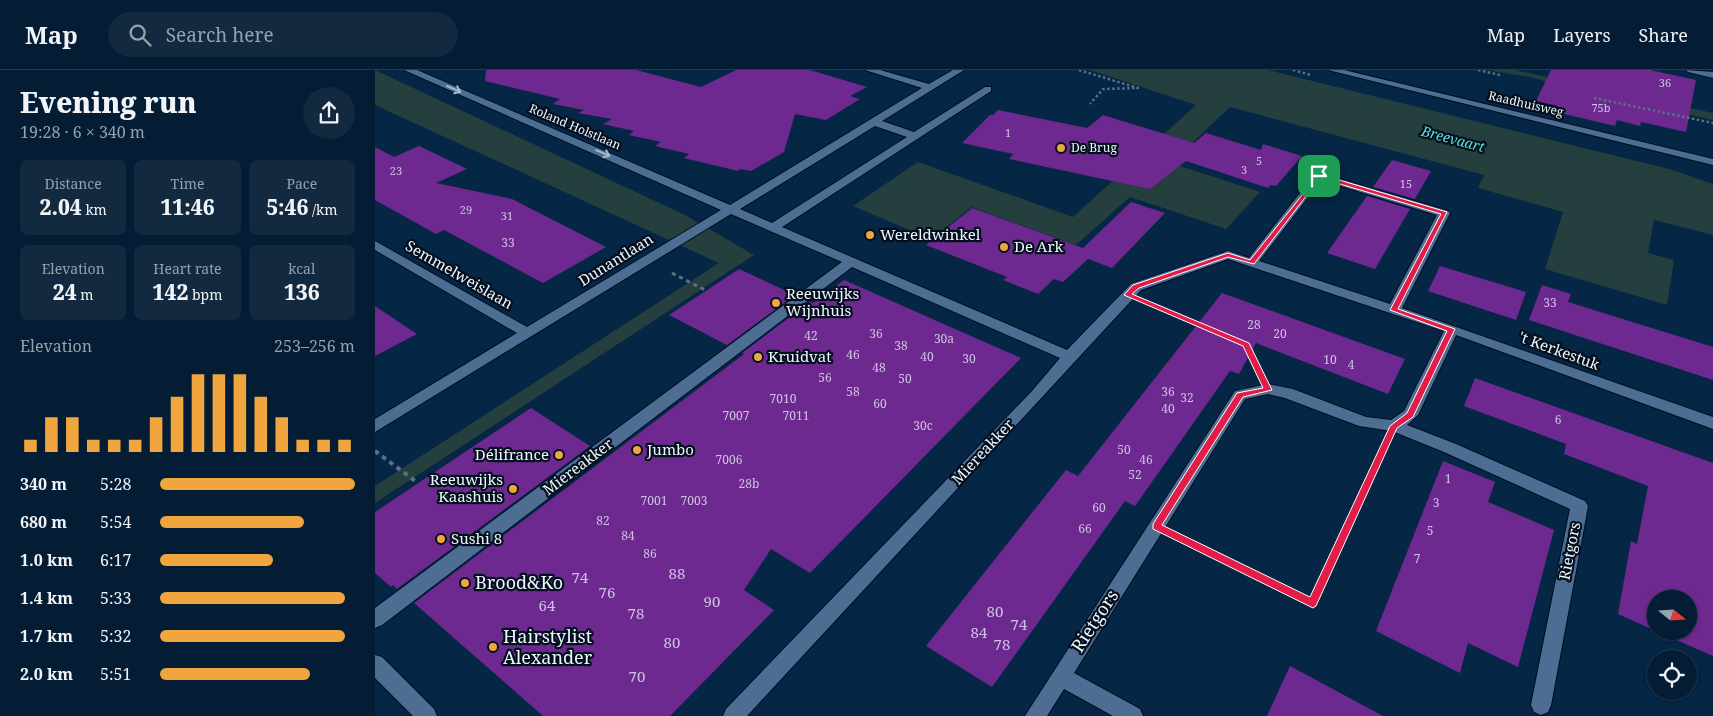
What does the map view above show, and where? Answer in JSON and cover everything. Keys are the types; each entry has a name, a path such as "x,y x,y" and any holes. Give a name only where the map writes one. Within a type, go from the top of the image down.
{"street":[{"name":"Roland Holstlaan","path":"409,70 731,208"},
{"path":"870,70 931,88"},
{"name":"Dunantlaan","path":"375,426 959,70"},
{"name":"Raadhuisweg","path":"1333,70 1713,162"},
{"path":"1691,70 1713,75"},
{"path":"774,227 988,89"},
{"path":"874,122 914,136"},
{"path":"1252,262 1319,176 1444,214 1394,310"},
{"path":"731,208 1069,356"},
{"name":"Semmelweislaan","path":"375,245 527,334"},
{"name":"'t Kerkestuk","path":"1069,356 1136,286 1228,255 1451,329 1713,423"},
{"name":"Miereakker","path":"375,619 852,261"},
{"path":"1394,426 1410,415 1451,329"},
{"name":"Miereakker","path":"733,716 1037,395 1069,356"},
{"name":"Rietgors","path":"1035,716 1240,395 1268,390 1288,393 1364,422 1394,426 1450,448 1579,506 1541,705"},
{"path":"375,664 427,716"},
{"path":"1060,676 1133,716"}],"path":[{"path":"1079,70 1138,88 1103,89 1090,104"},
{"path":"1478,70 1500,75"},
{"path":"1594,98 1713,123"},
{"path":"682,278 707,291"},
{"path":"1127,295 1246,344 1268,390"},
{"path":"1156,526 1313,603 1394,426"},
{"path":"375,451 417,483"}],"water":[{"path":"375,70 685,215 754,255 375,503 375,486 719,263 375,105"},
{"name":"Breevaart","path":"1090,70 1268,70 1669,169 1713,184 1713,235 1654,220 1648,253 1674,260 1667,305 1545,269 1563,212 1478,188 1484,175 1230,107 1171,163 1260,192 1226,229 1130,197 1076,245 971,207 937,235 925,231 919,234 853,206 918,162 1073,217 1196,105"},
{"path":"1491,70 1515,70 1713,113 1713,120 1548,83 1534,78"}],"building":[{"path":"486,70 636,70 701,87 736,70 810,70 867,87 850,96 860,99 826,120 795,114 784,152 751,171 740,169 738,171 684,158 689,154 655,146 661,142 629,135 634,131 603,124 612,119 578,113 584,110 553,104 560,99 485,81"},
{"path":"1551,70 1650,70 1696,80 1686,132 1641,122 1640,126 1617,120 1615,126 1556,112 1558,106 1536,101"},
{"path":"998,110 1087,128 1103,115 1194,143 1206,133 1261,150 1263,144 1302,156 1276,186 1271,185 1268,188 1186,161 1150,189 1009,159 1013,154 962,143 990,115 993,115"},
{"path":"419,146 467,169 436,183 512,199 606,247 543,283 444,230 436,234 375,200 375,147 394,157"},
{"path":"1392,160 1431,171 1415,199 1373,187"},
{"path":"1367,196 1410,209 1375,269 1327,253"},
{"name":"De Ark","path":"1131,202 1165,213 1112,268 1088,259 1063,282 1054,279 1038,294 1003,280 1007,277 926,245 972,208 1083,248"},
{"path":"1440,266 1526,292 1516,320 1428,291"},
{"path":"739,269 795,295 727,345 669,315"},
{"path":"844,280 1021,358 810,573 771,549 744,590 774,610 670,716 543,716 414,603 744,354 742,353 810,302 813,303"},
{"path":"1542,285 1571,294 1568,302 1713,347 1713,380 1529,320"},
{"path":"1222,293 1405,359 1388,394 1256,343 1239,374 1230,371 1135,506 1125,501 992,687 926,646 1066,470 1078,476"},
{"path":"375,306 417,334 375,356"},
{"path":"1475,378 1713,463 1713,656 1677,640 1697,640 1697,590 1647,590 1647,627 1618,614 1631,541 1637,544 1648,486 1564,454 1566,444 1464,406"},
{"path":"531,408 590,446 397,589 393,585 391,587 375,573 375,512"},
{"path":"1443,461 1495,482 1488,502 1554,530 1518,667 1468,643 1460,673 1376,631"},
{"path":"1290,666 1383,716 1267,716"}],"place":[{"name":"De Brug","path":"1061,148"},
{"name":"Wereldwinkel","path":"870,235"},
{"name":"De Ark","path":"1004,247"},
{"name":"Reeuwijks Wijnhuis","path":"776,303"},
{"name":"Kruidvat","path":"758,357"},
{"name":"Jumbo","path":"637,450"},
{"name":"Délifrance","path":"559,455"},
{"name":"Reeuwijks Kaashuis","path":"513,489"},
{"name":"Sushi 8","path":"441,539"},
{"name":"Brood&Ko","path":"465,583"},
{"name":"Hairstylist Alexander","path":"493,647"}],"route":[{"path":"1319,176 1444,214 1394,310 1451,329 1410,415 1394,426 1313,603 1156,526 1240,395 1268,390 1246,344 1127,295 1136,286 1228,255 1252,262 1319,176"}]}
